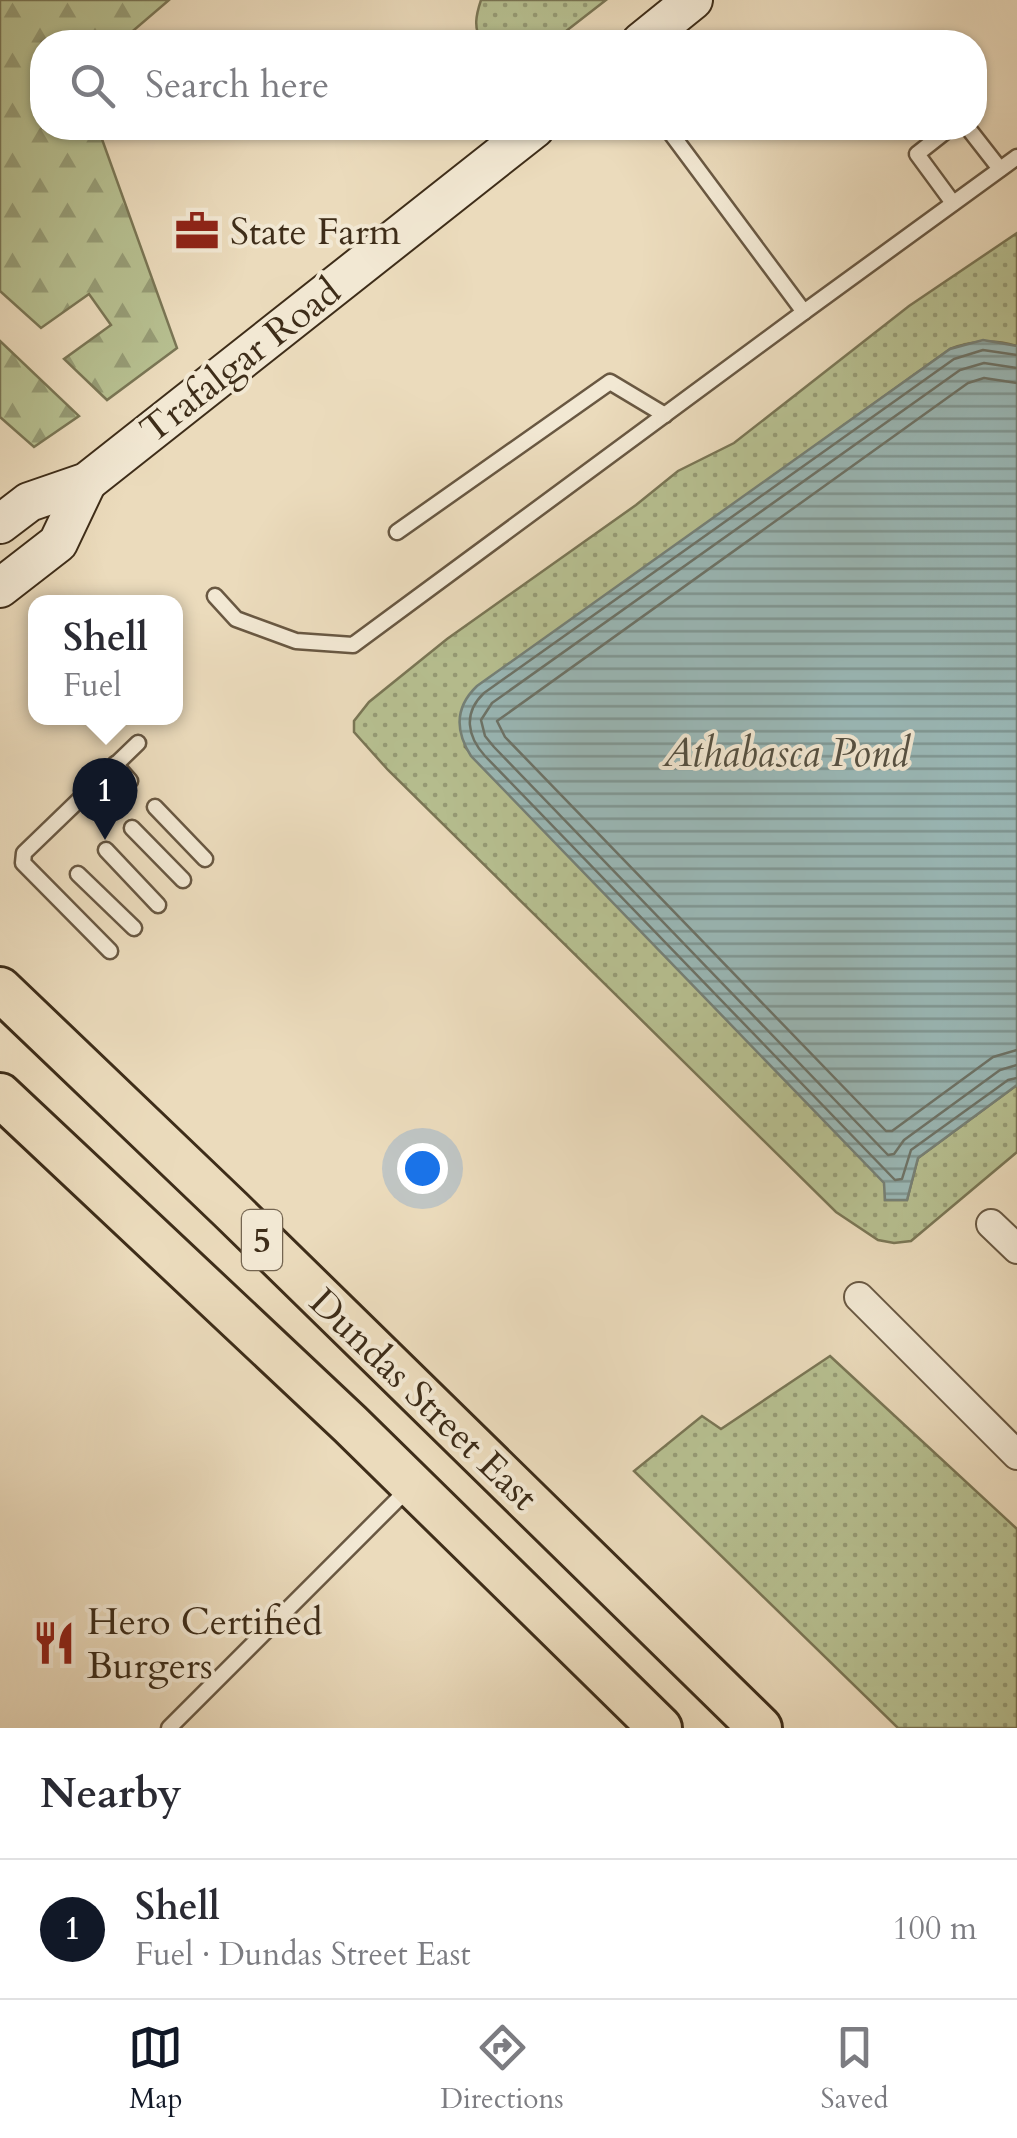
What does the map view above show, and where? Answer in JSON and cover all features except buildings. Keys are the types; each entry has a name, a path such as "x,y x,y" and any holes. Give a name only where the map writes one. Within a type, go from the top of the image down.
{"main road":[{"path":"656,30 692,0"},
{"name":"Trafalgar Road","path":"0,524 28,502 87,482 520,140"},
{"name":"Trafalgar Road","path":"0,588 58,543 87,482"},
{"name":"Dundas Street East","path":"0,989 760,1728"},
{"name":"Dundas Street East","path":"0,1095 412,1485 660,1728"}],"street":[{"path":"991,1224 1017,1249"},
{"path":"858,1297 1017,1455"}],"lane":[{"path":"676,140 804,312"},
{"path":"935,140 917,154 954,203"},
{"path":"977,140 1000,169"},
{"path":"215,596 236,620 296,641 353,645 1017,157"},
{"path":"397,532 610,382 664,415"},
{"path":"110,951 23,863 24,853 138,743"},
{"path":"115,764 130,781"},
{"path":"93,786 107,801"},
{"path":"155,807 205,859"},
{"path":"68,810 80,824"},
{"path":"132,828 183,880"},
{"path":"42,836 53,848"},
{"path":"106,850 158,904"},
{"path":"78,874 134,928"},
{"path":"169,1728 412,1485"}],"green space":[{"path":"0,0 169,0 134,30 30,30 30,140 102,140 177,348 107,400 64,359 111,325 89,294 41,328 0,291"},
{"path":"481,0 606,0 567,30 477,30"},
{"path":"1017,233 1017,346 983,342 950,349 666,553 465,747 885,1183 885,1200 907,1200 918,1158 1017,1085 1017,1152 911,1241 894,1243 878,1240 836,1212 388,770 354,732 354,721 369,702 447,639 678,471 734,443 909,306"},
{"path":"0,341 79,416 34,447 0,417"},
{"path":"830,1356 1017,1529 1017,1728 898,1728 634,1471 702,1416 721,1429"}],"water":[{"name":"Athabasca Pond","path":"983,340 1017,346 1017,1085 918,1158 907,1200 885,1200 884,1183 471,756 460,728 461,711 477,686 950,349"}],"place":[{"name":"State Farm","path":"197,231"},
{"name":"Shell","path":"105,840"},
{"name":"Hero Certified Burgers","path":"54,1643"}]}
